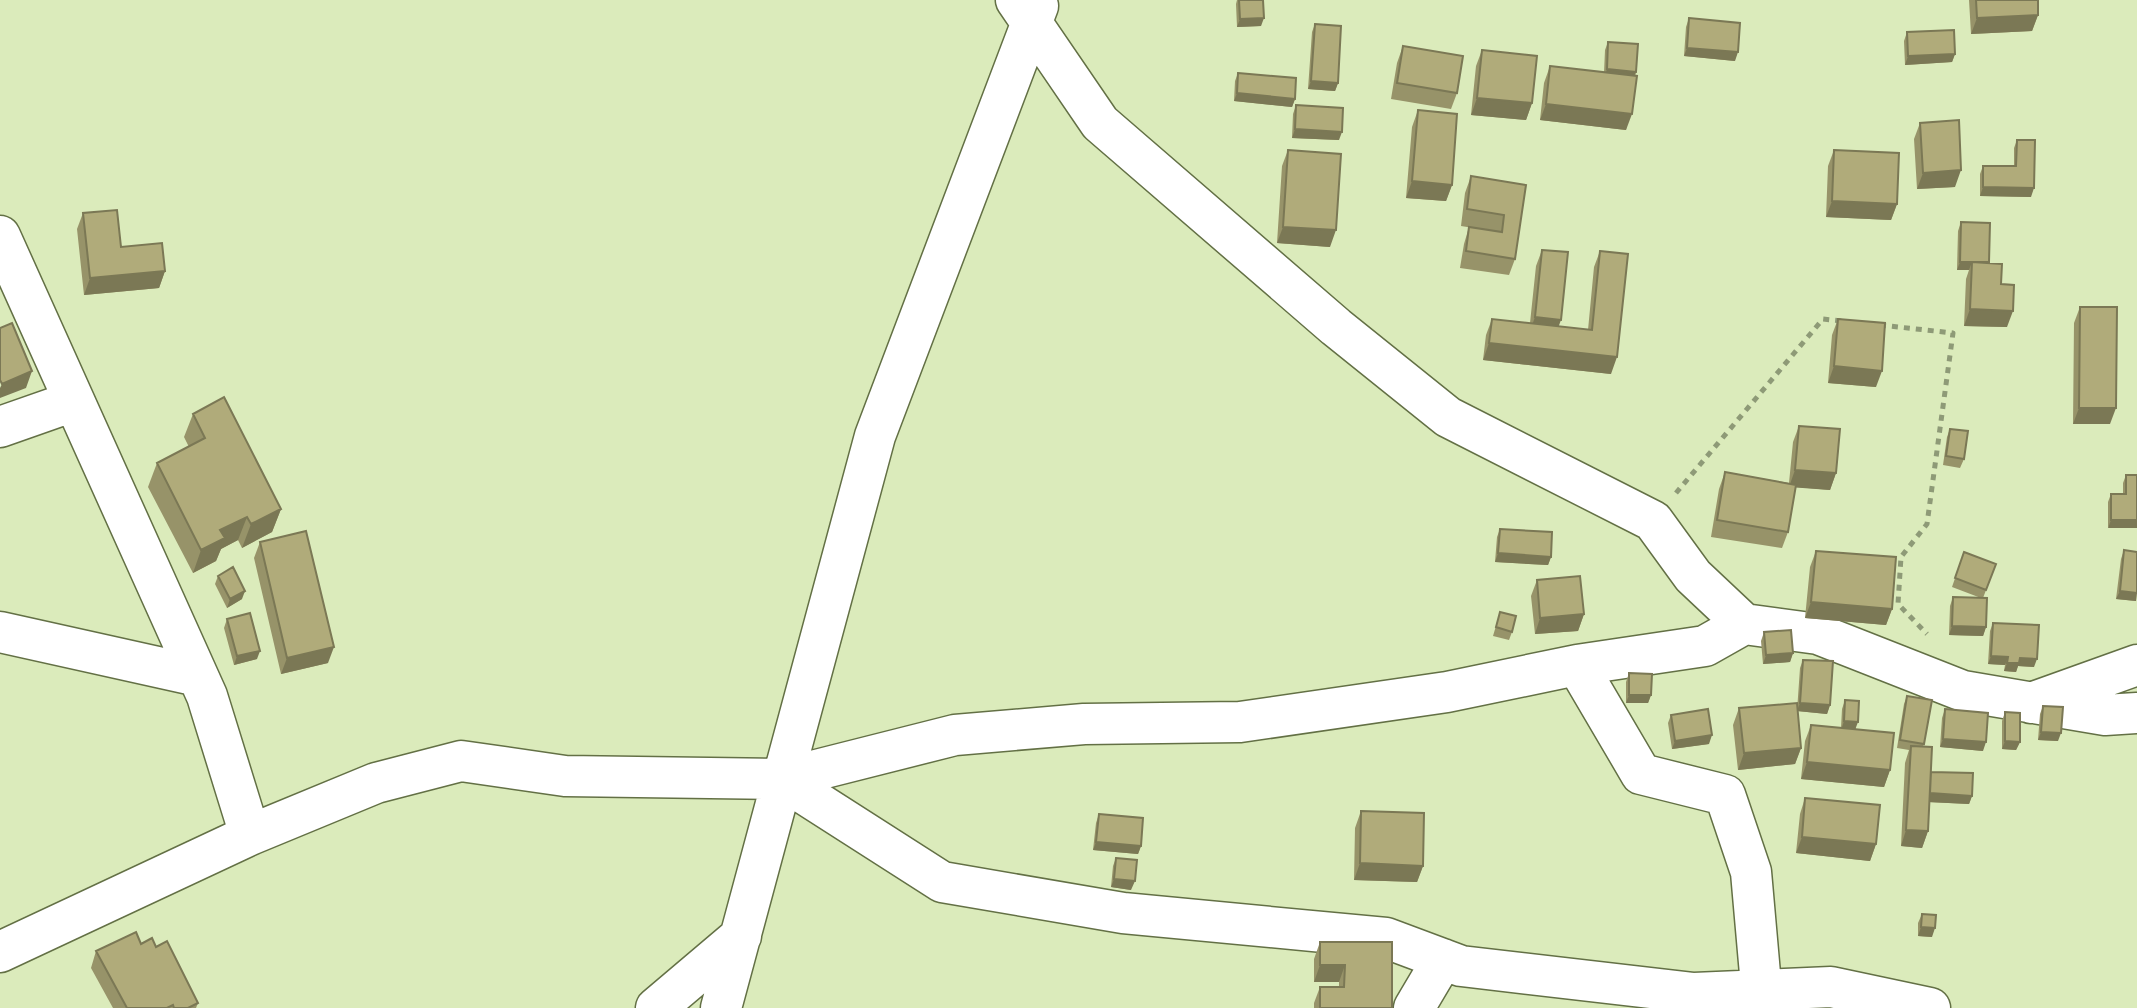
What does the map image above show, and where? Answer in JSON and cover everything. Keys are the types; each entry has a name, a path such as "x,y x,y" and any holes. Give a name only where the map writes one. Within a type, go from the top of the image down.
{"street":[{"path":"1029,8 1100,123 1336,327 1448,417 1653,521 1693,576 1744,624 1818,634 1963,691 2105,715 2137,713"},
{"path":"721,1008 875,436 1029,8"},
{"path":"0,236 198,676 250,835"},
{"path":"0,427 74,401"},
{"path":"0,952 250,835 376,783 461,761 565,776 781,779 955,735 1084,724 1240,722 1447,692 1577,665 1705,646 1744,624"},
{"path":"0,632 198,676"},
{"path":"1577,665 1641,774 1725,795 1751,872 1761,999"},
{"path":"2031,703 2137,665"},
{"path":"781,779 942,882 1123,913 1386,938 1461,966 1761,999 1831,987 1930,1008"},
{"path":"656,1008 741,936"},
{"path":"1414,1008 1443,959"}],"path":[{"path":"1653,521 1823,319 1852,322"},
{"path":"1866,324 1953,333 1927,524 1901,557 1898,604 1929,636 1929,677"}],"building":[{"path":"1239,0 1263,0 1264,18 1240,19"},
{"path":"1976,0 2038,0 2038,15 1977,18"},
{"path":"1689,18 1740,23 1738,52 1687,48"},
{"path":"1315,24 1341,26 1338,83 1311,81"},
{"path":"1954,30 1955,54 1908,56 1907,32"},
{"path":"1608,42 1638,44 1636,72 1607,69"},
{"path":"1403,46 1463,56 1457,93 1397,83"},
{"path":"1482,50 1537,56 1532,103 1477,98"},
{"path":"1550,66 1637,76 1632,114 1546,104"},
{"path":"1238,73 1296,78 1295,99 1237,93"},
{"path":"1296,105 1343,108 1342,132 1295,129"},
{"path":"1418,110 1457,114 1452,185 1412,181"},
{"path":"1959,120 1961,170 1923,173 1920,123"},
{"path":"2017,140 2035,140 2034,188 1983,187 1983,166 2016,166"},
{"path":"1288,150 1341,154 1336,230 1283,227"},
{"path":"1834,150 1899,153 1897,204 1832,201"},
{"path":"1471,176 1526,185 1515,259 1466,251 1469,227 1502,232 1504,215 1467,209"},
{"path":"117,210 121,247 162,243 165,271 90,278 83,213"},
{"path":"1961,222 1990,223 1989,262 1960,262"},
{"path":"1542,250 1568,252 1561,320 1535,317"},
{"path":"1600,251 1628,254 1617,357 1489,343 1492,319 1592,330"},
{"path":"1972,262 2002,264 2001,284 2014,285 2013,311 1970,309"},
{"path":"2080,307 2117,307 2116,408 2079,408"},
{"path":"1838,319 1885,323 1882,371 1834,366"},
{"path":"12,323 32,371 2,384 0,328"},
{"path":"224,397 281,509 251,524 247,517 220,530 225,538 201,550 157,463 205,438 193,414"},
{"path":"1799,426 1840,429 1836,473 1795,470"},
{"path":"1950,429 1968,431 1964,459 1946,456"},
{"path":"1725,472 1796,485 1788,532 1717,520"},
{"path":"2126,475 2137,475 2137,520 2111,520 2111,494 2126,494"},
{"path":"1500,529 1552,532 1551,557 1498,553"},
{"path":"306,531 334,647 287,658 260,542"},
{"path":"2124,550 2137,552 2137,593 2120,591"},
{"path":"1816,551 1896,557 1892,609 1811,602"},
{"path":"1964,552 1996,564 1986,590 1955,578"},
{"path":"233,567 245,591 230,599 218,576"},
{"path":"1580,576 1584,614 1540,618 1537,580"},
{"path":"1953,597 1987,598 1986,627 1952,626"},
{"path":"1500,612 1516,616 1512,632 1496,627"},
{"path":"250,613 260,651 237,656 227,619"},
{"path":"1993,623 2039,625 2037,659 2020,658 2019,663 2007,663 2008,657 1991,656"},
{"path":"1791,630 1793,653 1766,655 1764,632"},
{"path":"1803,660 1833,661 1830,705 1800,703"},
{"path":"1629,673 1652,674 1651,695 1629,695"},
{"path":"1907,696 1932,700 1924,744 1900,740"},
{"path":"1845,700 1859,701 1858,722 1844,721"},
{"path":"1797,703 1801,748 1744,753 1739,708"},
{"path":"2043,706 2063,707 2061,733 2041,732"},
{"path":"1708,709 1712,735 1675,741 1671,715"},
{"path":"1945,709 1988,713 1986,742 1943,739"},
{"path":"2005,712 2020,713 2020,742 2005,741"},
{"path":"1811,725 1894,733 1890,770 1807,762"},
{"path":"1911,746 1932,747 1928,831 1906,830"},
{"path":"1931,772 1973,773 1972,796 1930,793"},
{"path":"1805,798 1880,805 1876,844 1802,837"},
{"path":"1361,811 1424,813 1423,866 1360,863"},
{"path":"1099,814 1143,818 1141,846 1096,842"},
{"path":"1116,858 1137,860 1135,881 1114,879"},
{"path":"1922,914 1936,915 1935,928 1921,927"},
{"path":"136,932 141,944 152,938 156,947 167,941 198,1003 188,1008 174,1008 173,1005 167,1008 127,1008 96,951"},
{"path":"1320,942 1392,942 1392,1008 1320,1008 1320,987 1344,987 1345,965 1320,965"}]}
